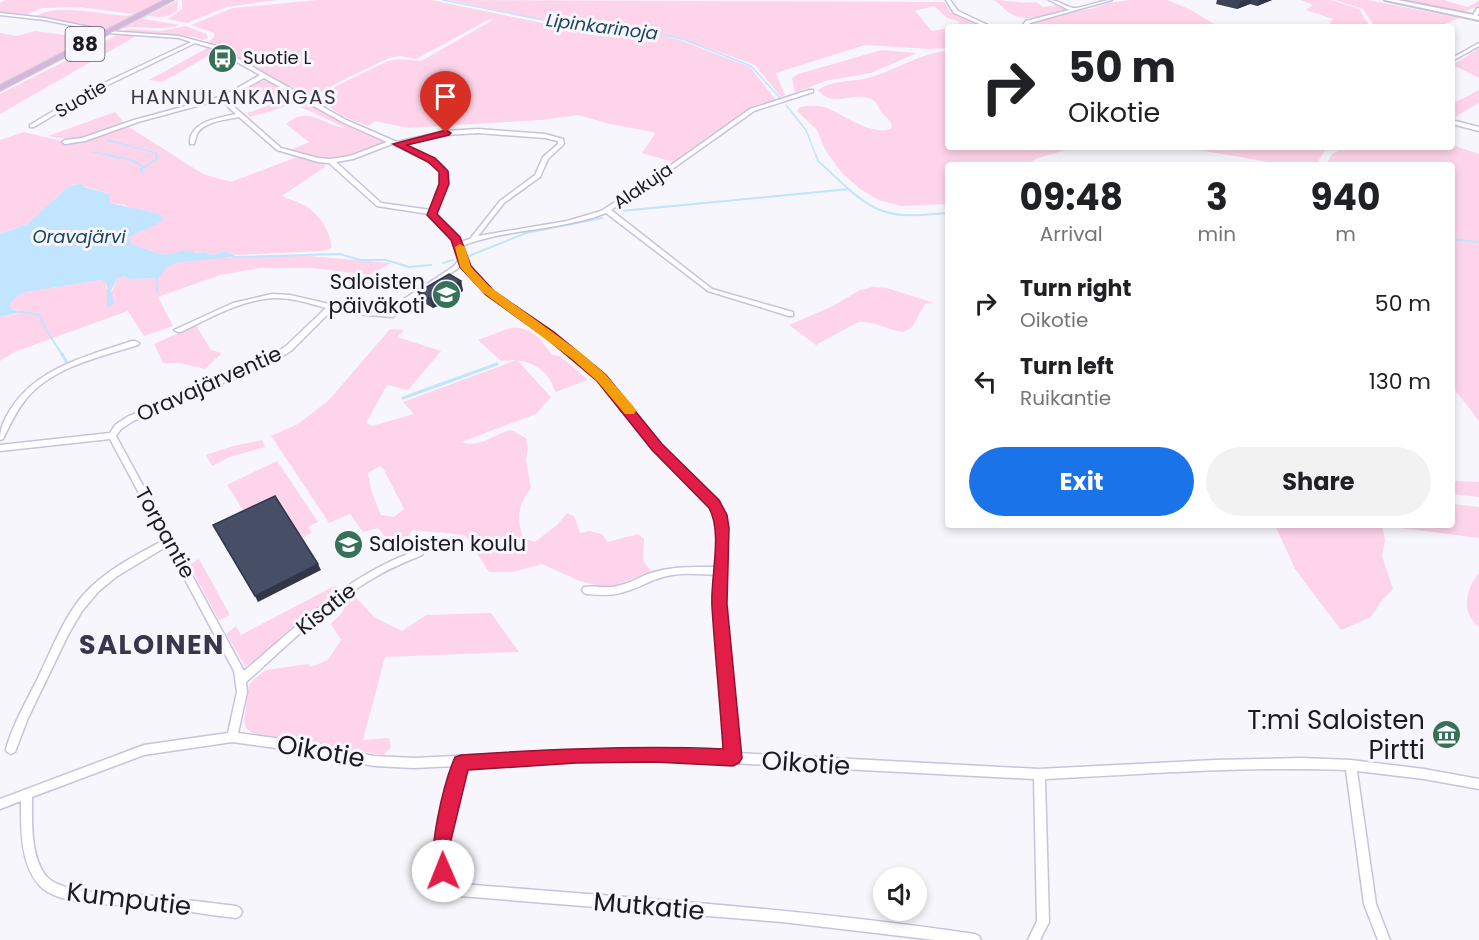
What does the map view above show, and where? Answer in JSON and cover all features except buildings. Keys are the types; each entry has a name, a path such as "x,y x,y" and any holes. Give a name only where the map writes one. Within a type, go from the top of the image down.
{"main road":[{"name":"88","path":"0,88 170,0"}],"street":[{"path":"948,0 956,12 983,24"},
{"path":"1051,0 1074,10"},
{"path":"1388,0 1477,17 1479,9"},
{"path":"1026,24 1109,1"},
{"path":"0,14 45,19 108,32 196,41 221,50 344,121 431,160 444,171 444,184 432,212 434,219 453,235 466,267 490,293 550,335 601,378 657,447 714,504 722,521 719,571 721,635 733,758"},
{"name":"Suotie","path":"32,126 85,94 196,41"},
{"path":"1455,58 1479,44"},
{"path":"65,142 83,140 136,121 225,97 263,76"},
{"name":"Alakuja","path":"459,245 473,238 568,223 607,210 752,110 811,91"},
{"path":"225,97 240,115 279,149 331,161 357,156 395,143 446,133 478,131 545,136 561,140 561,144 545,159 538,176 502,202 473,238"},
{"path":"192,143 193,134 200,127 240,115"},
{"path":"1455,123 1479,129"},
{"path":"331,161 379,205 432,212"},
{"path":"607,210 710,290 791,314"},
{"path":"178,330 235,304 262,297 290,297 363,313 391,315 406,300 455,268 462,260"},
{"name":"Oravajärventie","path":"112,436 118,427 130,419 274,358 302,336 332,306"},
{"path":"0,437 15,408 32,388 42,381 71,366 135,343"},
{"path":"0,448 112,436"},
{"name":"Torpantie","path":"112,436 217,629 241,680 240,704 232,737"},
{"path":"11,749 16,732 75,615 87,597 114,574 169,541"},
{"name":"Kisatie","path":"241,680 347,590 400,559 419,553"},
{"path":"587,590 616,592 648,578 674,571 719,571"},
{"name":"Oikotie","path":"0,804 144,750 232,737 374,761 461,763 576,755 654,754 849,766 1039,774 1301,763 1351,765 1424,774 1479,784"},
{"name":"Mutkatie","path":"461,763 442,840 441,856 443,871 450,885 460,890 814,920 911,930 975,940"},
{"path":"1351,765 1370,904 1384,940"},
{"path":"1034,940 1043,922 1039,774"},
{"name":"Kumputie","path":"27,793 29,829 36,871 45,884 53,889 95,897 236,912"}],"shaded area":[{"path":"5,0 166,0 111,28 104,29 36,16 61,10 116,15 133,14 79,7 42,8 26,15 0,13 0,3"},
{"path":"178,0 177,11 173,14 163,17 148,16 144,19 180,25 165,28 121,29"},
{"path":"182,0 277,0 227,7 187,23 168,19 182,9"},
{"path":"318,0 431,0 542,23 645,30 683,41 750,67 776,100 753,106 673,162 642,153 655,134 653,132 578,115 541,120 408,128 375,121 368,126 342,116 318,99 338,85 388,61 399,59 421,61 493,20 490,19 416,59 400,56 389,58 313,97 208,42 214,37 214,33 191,25 233,8"},
{"path":"449,0 944,2 951,12 978,24 957,24 961,22 947,18 934,6 915,11 932,31 945,29 945,48 865,45 776,73 785,95 781,97 755,65 686,40 647,29 553,22"},
{"path":"993,0 1036,2 1043,7 1057,5 1068,9 1038,17 1023,18 1008,12"},
{"path":"1130,0 1167,0 1189,9 1214,24 1033,24 1053,16"},
{"path":"1301,0 1331,0 1359,9 1368,24 1329,24 1333,19 1306,10 1313,5"},
{"path":"1335,0 1368,0 1460,18 1444,24 1373,24 1363,9"},
{"path":"1396,0 1443,0 1468,7 1479,1 1479,6 1464,12"},
{"path":"185,26 207,34 208,38 203,40 195,37 123,31 129,29 162,31"},
{"path":"78,28 97,33 0,85 0,33 16,36 35,31 66,35"},
{"path":"119,34 136,36 0,114 0,94"},
{"path":"209,47 217,51 162,82 149,80"},
{"path":"1479,48 1479,78 1455,66 1455,64"},
{"path":"882,50 917,53 871,73 825,81 795,93 792,78 798,74"},
{"path":"945,52 945,150 1066,150 1031,162 945,162 945,204 901,206 879,200 860,189 842,173 826,151 817,130 797,111 800,107 821,106 876,130 892,128 889,120 871,99 864,97 830,98 818,90 834,83 874,76 926,55"},
{"path":"264,80 295,94 336,119 381,139 383,143 359,154 336,158 288,151 309,142 286,124 294,118 309,116 346,128 294,104 250,117 247,113 285,100 248,87"},
{"path":"1479,90 1479,103 1455,117 1455,102"},
{"path":"115,112 124,123 96,134 78,138 48,136"},
{"path":"126,125 203,174 231,182 297,157 323,163 326,166 282,196 314,212 327,230 331,248 322,251 235,255 224,251 213,255 204,252 164,255 133,245 128,238 145,230 149,213 142,210 130,210 126,205 109,203 109,194 76,184 68,187 27,224 0,234 0,140 24,132 69,143"},
{"path":"1455,146 1479,154 1479,421 1455,390 1455,162 1328,162 1332,154 1340,150 1455,150"},
{"path":"1199,150 1325,150 1318,162 1269,162"},
{"path":"296,255 391,263 369,275 312,268 259,268 220,275 158,297 173,326 144,336 128,311 14,352 0,361 0,317 17,314 18,310 11,309 10,304 16,297 26,292 101,280 108,282 106,288 111,294 117,279 124,276 129,279 155,278 168,266 189,259"},
{"path":"873,287 887,288 934,303 925,304 912,327 904,332 858,322 816,345 789,325 833,306 860,290"},
{"path":"196,325 211,350 222,353 205,369 181,363 163,363 154,344"},
{"path":"510,328 530,331 552,355 560,356 588,380 555,392 552,383 542,370 527,362 501,361 478,340"},
{"path":"390,329 404,330 397,337 441,351 408,390 387,385 366,423 372,426 414,414 403,402 517,360 551,397 536,414 461,442 474,444 511,430 526,438 528,448 526,461 531,488 523,501 520,512 523,538 535,542 558,524 567,513 574,516 580,533 590,531 602,534 607,542 638,534 644,539 643,560 651,571 617,585 600,586 580,581 542,564 513,572 489,572 465,535 412,530 404,549 399,552 378,528 363,532 350,514 329,523 271,436 298,424 329,400","holes":["380,466 404,509 394,517 381,515 371,490 368,473"]},
{"path":"262,440 265,447 230,457 212,466 206,455 233,446"},
{"path":"277,461 318,522 308,527 312,533 301,538 247,517 227,485"},
{"path":"1455,481 1479,482 1479,497 1455,494"},
{"path":"1455,504 1479,507 1479,538 1401,528 1455,528"},
{"path":"1276,528 1383,528 1385,540 1382,556 1393,589 1371,617 1341,630 1295,569"},
{"path":"199,559 230,615 219,620 189,565"},
{"path":"1479,573 1479,627 1469,615 1467,600 1474,579"},
{"path":"336,585 333,596 257,660 245,666 226,634 236,626 241,635"},
{"path":"352,593 374,617 402,631 426,615 491,613 519,652 385,657 363,740 389,738 391,747 384,755 256,735 247,729 244,721 249,685 266,670 308,664 311,667 328,660 341,640 331,624 345,607 344,599"}],"water":[{"name":"Oravajärvi","path":"81,183 84,187 109,194 110,203 160,214 163,219 157,224 128,238 133,245 164,255 187,250 213,255 224,251 235,255 234,257 180,262 168,266 160,277 155,278 129,279 124,276 117,279 111,290 114,304 107,306 107,283 101,280 26,292 16,297 10,304 11,309 22,312 0,317 0,234 27,224 68,187"}],"waterway":[{"name":"Lipinkarinoja","path":"443,0 554,22 646,30 685,40 751,66 780,98"},
{"name":"Lipinkarinoja","path":"786,105 806,130 816,156"},
{"path":"107,140 156,153 157,156"},
{"path":"93,152 114,156"},
{"path":"107,155 131,160 144,167"},
{"path":"143,174 141,169 157,159 156,155"},
{"name":"Lipinkarinoja","path":"816,155 818,161 849,189"},
{"path":"621,211 849,189"},
{"name":"Lipinkarinoja","path":"849,189 867,203 886,212 901,215 945,213"},
{"path":"469,256 526,233 602,218"},
{"name":"Lipinkarinoja","path":"1455,239 1479,242"},
{"path":"234,257 340,254 360,260 386,260 409,267 431,265"},
{"path":"443,263 453,260"},
{"path":"157,278 157,292"},
{"path":"22,312 40,315 46,330 63,356"},
{"path":"62,354 67,363"},
{"path":"403,398 497,364"}],"slow traffic":[{"path":"460,247 462,260 466,267 485,289 577,356 601,378 629,411"}],"place":[{"name":"Suotie L","path":"222,58"},
{"name":"Saloisten päiväkoti","path":"446,294"},
{"name":"Saloisten koulu","path":"348,544"},
{"name":"T:mi Saloisten Pirtti","path":"1446,735"}],"district":[{"name":"HANNULANKANGAS","path":"234,97"},
{"name":"SALOINEN","path":"152,645"}],"route":[{"path":"443,871 442,840 461,763 576,755 654,754 733,758 719,604 722,528 720,515 714,504 657,447 601,378 550,335 490,293 466,267 456,239 432,215 444,184 444,171 422,154 398,144 446,133"}]}
